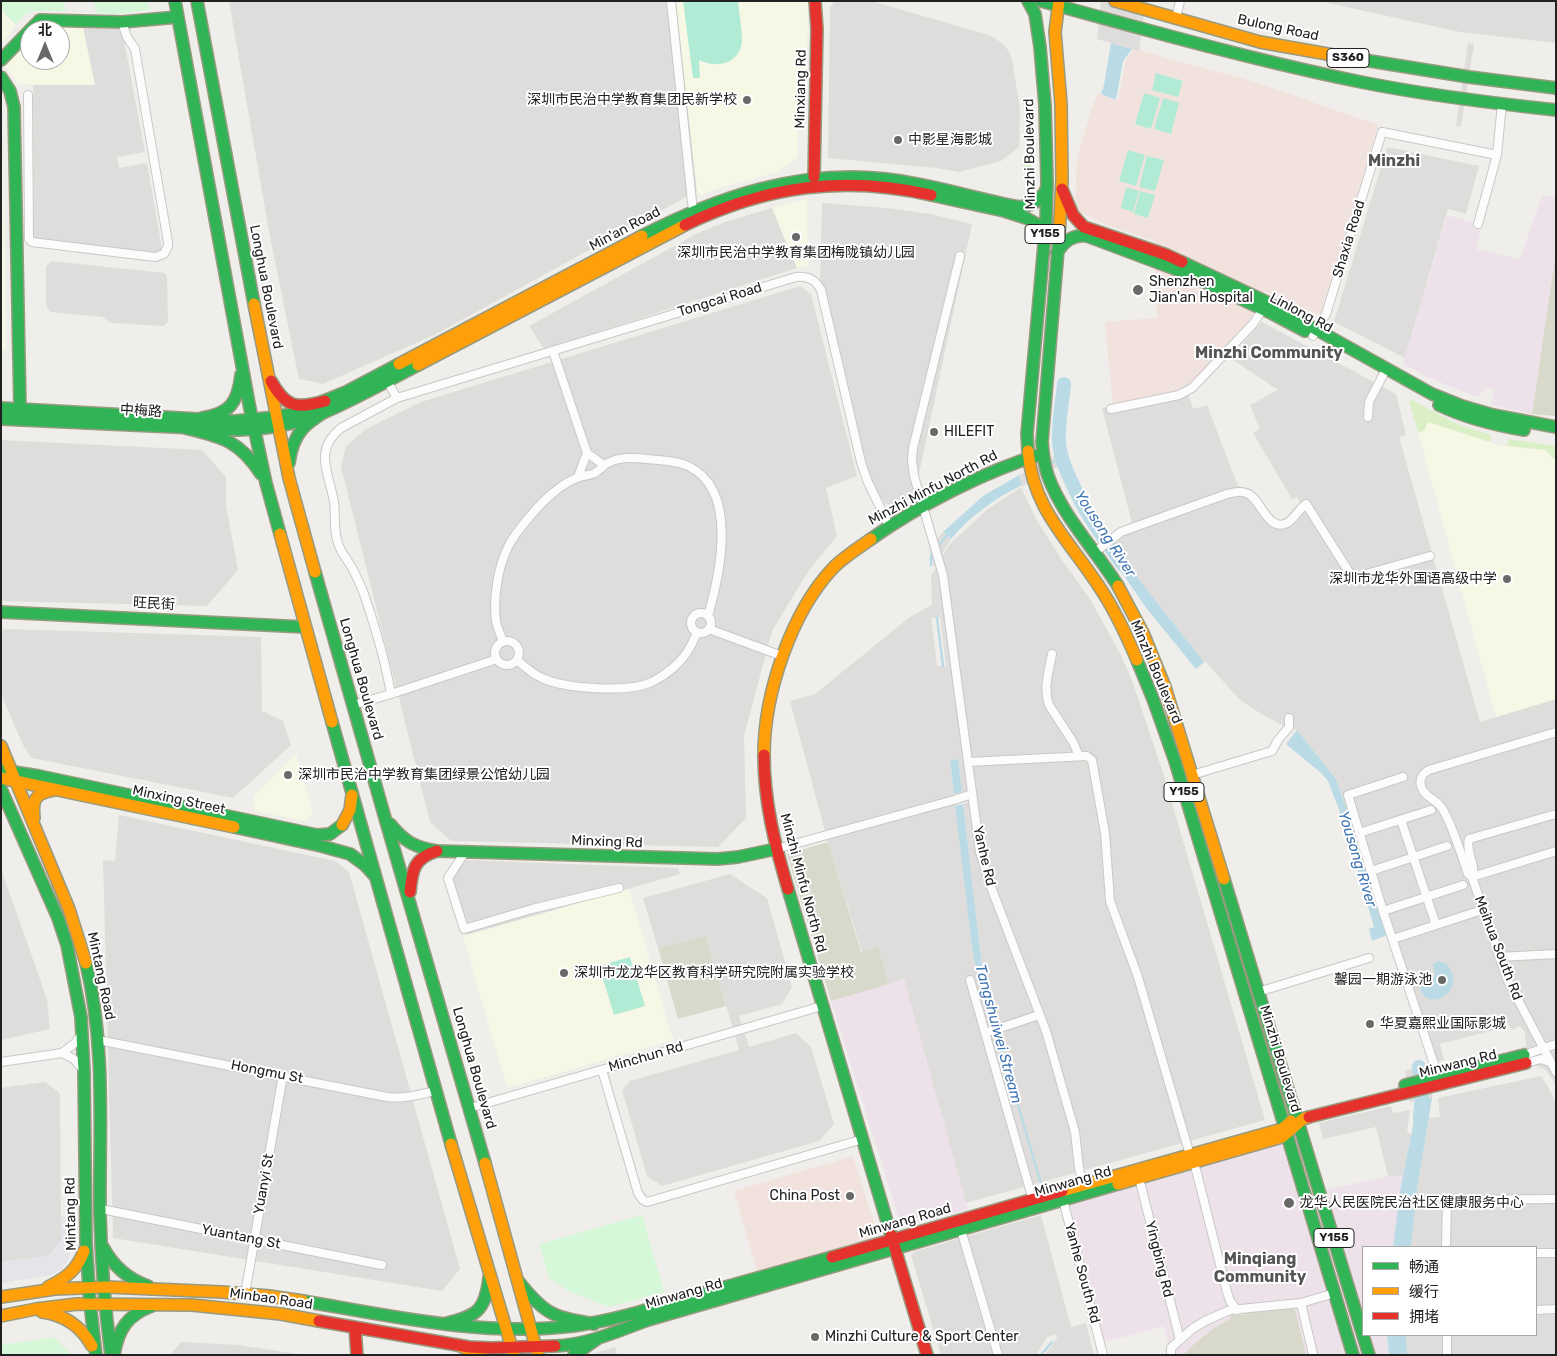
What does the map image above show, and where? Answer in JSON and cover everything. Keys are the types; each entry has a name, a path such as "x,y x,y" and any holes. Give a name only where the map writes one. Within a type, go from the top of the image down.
{"main road":[{"path":"176,1 242,363 266,483 435,1091 513,1351"},
{"name":"Longhua Boulevard","path":"197,1 266,370 289,478 385,818 470,1108 537,1351"},
{"name":"Minxiang Rd","path":"814,177 816,1"},
{"name":"Minzhi Boulevard","path":"1028,1 1036,14 1040,46 1045,105 1047,187 1045,236 1027,434 1033,480 1048,513 1108,600 1148,683 1175,761 1336,1293 1353,1355"},
{"name":"S360","path":"1041,1 1058,3 1099,17 1256,59 1354,80 1417,92 1556,110"},
{"name":"Bulong Road","path":"1115,1 1260,42 1366,61 1556,88"},
{"name":"Minzhi Boulevard","path":"1058,3 1055,32 1061,104 1061,187 1046,380 1042,442 1043,457 1047,473 1065,512 1099,549 1137,619 1157,664 1170,701 1362,1332"},
{"path":"1,60 40,20 122,22 178,17"},
{"path":"1,77 10,92 14,107 20,409"},
{"name":"Min'an Road","path":"277,422 318,415 346,392 693,211 753,190 814,177 864,176 919,183 1013,210"},
{"name":"Min'an Road","path":"330,404 387,381 449,350 660,237 716,210 754,197 838,184 878,185 1013,210"},
{"path":"1013,210 1035,202 1044,195 1047,187"},
{"path":"1061,187 1072,215 1088,232"},
{"path":"1013,210 1034,222 1041,228 1045,236"},
{"path":"1057,255 1064,242 1070,237 1088,232"},
{"name":"Linlong Rd","path":"1088,232 1176,258 1285,310 1315,333 1383,375 1438,405 1471,418 1503,427 1556,434"},
{"name":"Linlong Rd","path":"1088,232 1183,272 1315,333 1449,402 1499,418 1556,427"},
{"path":"202,418 221,414 232,404 239,390 242,363"},
{"path":"266,370 277,391 289,404 306,407 330,404"},
{"path":"289,478 291,446 300,428 330,404"},
{"name":"中梅路","path":"1,408 202,418 254,425"},
{"name":"中梅路","path":"1,419 185,428 277,422"},
{"path":"185,428 222,437 238,445 253,462 266,483"},
{"name":"Minzhi Minfu North Rd","path":"927,1355 776,849 767,801 764,759 767,717 782,656 789,637 810,597 835,566 875,534 923,507 1003,466 1030,463 1043,457"},
{"name":"旺民街","path":"1,612 305,627"},
{"name":"Mintang Road","path":"1,746 9,774 34,825 79,935 94,1000 98,1040 101,1241 104,1287"},
{"name":"Minxing Street","path":"9,774 63,790 350,854 372,872 378,884"},
{"name":"Minxing Street","path":"1,778 9,774 323,836 330,834 342,825 352,804 352,790"},
{"name":"Mintang Road","path":"1,789 58,918 67,945 83,1032 84,1071"},
{"path":"34,825 33,806 36,797 45,792 63,790"},
{"path":"385,818 405,842 437,852"},
{"name":"Minxing Rd","path":"437,852 718,859 776,849"},
{"path":"409,900 412,872 416,864 423,856 437,852"},
{"name":"Minwang Rd","path":"1286,1130 1302,1111 1312,1108 1408,1088 1525,1059"},
{"name":"Mintang Rd","path":"84,1071 86,1242 96,1354"},
{"path":"1085,1189 1286,1130"},
{"name":"Minwang Rd","path":"597,1339 648,1320 893,1245 961,1230 1034,1204 1085,1189 1139,1178 1192,1159"},
{"name":"Minwang Road","path":"530,1328 594,1324 893,1245 1034,1204"},
{"path":"101,1241 107,1255 123,1272 142,1284 157,1289"},
{"path":"38,1291 56,1284 73,1272 80,1263 86,1242"},
{"path":"444,1324 472,1316 482,1307 488,1289 489,1270"},
{"path":"517,1279 537,1303 547,1311 562,1317 594,1324"},
{"name":"Minbao Road","path":"1,1297 38,1291 89,1287 246,1294 476,1328 530,1328"},
{"path":"104,1287 112,1355"},
{"name":"Minbao Road","path":"1,1316 67,1304 192,1305 281,1314 458,1345 513,1351 537,1351"},
{"path":"112,1355 120,1332 130,1319 143,1309 159,1304"},
{"path":"23,1311 51,1312 68,1319 86,1335 96,1354"},
{"path":"355,1328 357,1355"},
{"name":"Minzhi Boulevard","path":"1363,1336 1369,1355"},
{"path":"537,1351 597,1339"},
{"path":"574,1355 597,1339"},
{"path":"458,1345 482,1355"}],"street":[{"path":"671,1 693,211"},
{"path":"1176,18 1180,1"},
{"path":"28,95 30,240 32,242 156,257 164,254 168,242 137,58 133,44 127,37 122,22"},
{"path":"1478,224 1497,155 1502,104"},
{"name":"Shaxia Road","path":"1315,333 1326,314 1382,132 1497,155"},
{"name":"Yanhe Rd","path":"960,256 913,448 914,476 939,559 945,590 968,762 970,795 984,867 1043,1023 1075,1132 1079,1168 1085,1189"},
{"name":"Tongcai Road","path":"391,694 364,593 338,542 334,523 334,501 324,458 328,442 341,428 397,398 796,277 811,278 821,290 863,472 889,526"},
{"path":"1111,409 1178,395 1192,388 1253,324 1263,309"},
{"path":"553,351 587,453 604,465"},
{"path":"1368,417 1369,402 1383,375"},
{"path":"387,381 397,398"},
{"path":"578,477 587,453"},
{"path":"503,642 496,623 494,606 498,579 508,547 523,525 554,492 578,477 595,472 612,460 630,458 666,461 688,466 700,473 709,484 716,498 722,521 718,581 708,616 711,624 709,629 704,632 697,632"},
{"path":"1099,549 1121,532 1132,527 1227,494 1240,492 1251,496 1268,518 1280,525 1288,522 1306,504 1349,572 1355,576 1370,574 1430,556"},
{"path":"697,632 692,626 692,618 696,614 701,613 708,616"},
{"path":"709,629 782,656"},
{"path":"518,660 541,678 561,685 610,688 637,686 651,682 672,669 689,650 697,632"},
{"path":"503,642 515,644 519,652 518,660 509,665 501,664 496,655 497,647 503,642"},
{"path":"1052,654 1047,682 1047,699 1073,742 1079,756"},
{"path":"353,705 497,659"},
{"path":"1192,775 1272,751 1289,727 1289,718"},
{"path":"1472,877 1468,874 1443,810 1427,796 1422,787 1422,775 1429,770 1556,732"},
{"path":"968,762 1079,756 1089,756 1092,760 1105,833 1110,901 1138,977 1192,1159 1227,1292 1236,1310"},
{"path":"1403,777 1348,795 1383,910 1435,1067 1434,1082"},
{"path":"776,849 970,795"},
{"path":"1359,833 1430,810"},
{"path":"1472,877 1474,872 1468,847 1469,839 1556,814"},
{"path":"1401,820 1436,925"},
{"path":"1371,871 1447,846"},
{"path":"1472,877 1556,851"},
{"path":"465,852 448,878 464,929 532,909 619,888"},
{"name":"Meihua South Rd","path":"1472,877 1482,910 1513,993 1543,1048 1553,1062 1556,1072"},
{"path":"1383,910 1463,884"},
{"path":"1393,940 1482,910"},
{"path":"1499,957 1556,954"},
{"path":"1258,992 1369,958"},
{"path":"970,980 988,1032 1034,1204"},
{"name":"Minchun Rd","path":"470,1108 822,1006"},
{"path":"988,1032 1039,1015"},
{"path":"1,1062 62,1053 75,1043 83,1032"},
{"name":"Hongmu St","path":"98,1040 399,1098 435,1091"},
{"name":"Minwang Rd","path":"1525,1059 1543,1048 1556,1044"},
{"path":"62,1053 74,1059 84,1071"},
{"name":"Minwang Rd","path":"1525,1059 1541,1059 1553,1062"},
{"path":"602,1070 638,1194 647,1202 863,1139"},
{"name":"Yuanyi St","path":"246,1294 283,1075"},
{"name":"Yingbing Rd","path":"1139,1178 1180,1340"},
{"name":"Yanhe South Rd","path":"1062,1196 1103,1355"},
{"path":"1446,1246 1447,1200 1556,1199"},
{"name":"Yuantang St","path":"101,1209 382,1265"},
{"path":"961,1230 998,1355"},
{"path":"1537,1253 1556,1253"},
{"path":"1171,1355 1171,1348 1192,1329 1218,1314 1230,1310 1300,1303 1336,1293"},
{"path":"1300,1303 1313,1354"},
{"path":"1537,1310 1556,1309"},
{"path":"1447,1336 1447,1355"}],"shaded area":[{"path":"229,1 676,1 697,191 436,334 323,384 299,379 270,237"},
{"name":"深圳市民治中学教育集团民新学校","path":"676,1 808,1 806,121 798,122 798,157 778,172 729,185 701,195 697,191"},
{"path":"835,1 871,1 989,35 1002,43 1012,58 1020,110 1019,147 1001,161 959,172 936,168 828,158 830,7"},
{"path":"1319,1 1556,1 1556,43 1460,32"},
{"path":"1,6 16,25 4,41 1,42"},
{"path":"70,27 83,28 95,85 18,84 5,66 20,49 20,70 70,70"},
{"path":"83,28 119,29 123,35 145,152 117,157 119,168 147,163 161,243 161,249 155,254 34,241 33,85 94,85"},
{"path":"1134,49 1255,82 1378,125 1319,315 1264,291 1247,325 1189,386 1177,392 1113,406 1105,322 1157,318 1154,241 1107,225 1080,213 1075,203 1077,158 1098,93 1118,101 1126,60"},
{"path":"1,108 5,269 6,350 1,350"},
{"path":"1387,147 1479,166 1466,214 1448,209 1405,358 1334,322"},
{"path":"1542,196 1556,197 1556,253 1532,414 1491,405 1494,389 1486,387 1479,396 1474,396 1425,376 1402,363 1447,215 1482,225 1476,249 1520,259"},
{"name":"深圳市民治中学教育集团梅陇镇幼儿园","path":"807,199 808,266 797,268 772,208"},
{"path":"822,203 887,208 930,214 972,224 914,497 898,505 885,504 872,484 868,473 820,280"},
{"path":"772,208 797,268 544,349 529,326 698,233 728,221"},
{"path":"1556,251 1556,416 1532,414"},
{"path":"52,261 164,273 167,277 168,322 163,326 112,323 102,317 50,312 46,305 46,266"},
{"path":"800,286 811,294 857,476 826,488 837,536 809,570 772,631 744,736 746,818 718,847 451,841 430,822 341,467 346,446 366,429 421,402"},
{"path":"1262,322 1396,394 1406,435 1399,437 1480,722 1556,699 1556,1085 1546,1070 1537,1066 1527,1066 1522,1047 1526,1046 1525,1032 1520,1026 1512,1030 1507,1022 1491,1031 1440,1044 1444,1060 1429,1064 1336,779 1297,730 1263,715 1240,700 1204,662 1140,581 1110,534 1132,523 1102,408 1177,392 1186,387 1193,409 1207,405 1238,486 1251,489 1268,512 1276,519 1281,520 1287,517 1300,503 1297,497 1292,499 1253,433 1260,429 1250,405 1278,390 1230,358"},
{"name":"深圳市龙华外国语高级中学","path":"1427,421 1498,445 1546,450 1553,459 1556,459 1556,699 1496,717 1418,432 1424,431"},
{"path":"1,440 202,450 226,477 226,506 238,570 207,606 1,601"},
{"path":"1021,487 1035,517 1060,557 1090,599 1121,655 1133,683 1164,776 1265,1120 966,1203 904,980 889,984 878,948 862,952 828,842 790,701 815,694 910,617 930,606 937,666 946,666 940,617 943,617 944,599 932,605 931,576 949,545 988,509","holes":["958,759 962,792 968,802 963,804 982,966 998,1024 991,1026 973,955 950,760"]},
{"path":"6,629 261,637 262,711 283,721 291,745 233,798 32,758 24,747 1,694 1,631"},
{"name":"深圳市民治中学教育集团绿景公馆幼儿园","path":"296,754 313,814 304,821 255,811 254,796"},
{"path":"119,815 335,861 349,872 460,1269 442,1291 113,1238 103,860 115,861"},
{"path":"828,842 861,952 878,947 889,984 831,1001 787,854"},
{"path":"461,860 678,868 680,874 467,935 450,877"},
{"path":"1,869 47,999 50,1029 1,1040"},
{"path":"730,874 767,898 792,987 782,1004 739,1016 749,1047 796,1033 811,1047 834,1124 819,1141 662,1186 647,1176 622,1090 630,1081 739,1050 706,936 658,948 643,898"},
{"name":"深圳市龙龙华区教育科学研究院附属实验学校","path":"629,889 673,1040 507,1088 463,936"},
{"path":"706,936 726,1006 678,1019 658,948"},
{"path":"904,979 968,1210 908,1226 900,1222 831,1001"},
{"path":"1541,1076 1556,1102 1556,1355 1407,1355 1406,1336 1537,1336 1537,1246 1411,1246 1417,1190 1429,1118 1440,1117 1438,1098"},
{"path":"44,1082 60,1093 61,1241 48,1256 1,1262 1,1088"},
{"path":"1391,1106 1393,1113 1410,1110 1407,1132 1411,1134 1403,1176 1388,1176 1376,1127 1323,1139 1319,1123"},
{"path":"1286,1139 1300,1196 1388,1176 1403,1176 1393,1246 1362,1246 1362,1336 1387,1336 1388,1353 1382,1355 1306,1355 1294,1308 1252,1311 1230,1319 1214,1328 1183,1355 1180,1355 1169,1346 1164,1326 1104,1342 1067,1202"},
{"path":"853,1156 875,1226 872,1240 757,1271 734,1191"},
{"path":"1041,1215 1071,1327 1086,1323 1094,1355 1045,1355 1057,1338 1056,1334 1047,1337 1036,1355 941,1355 911,1255 916,1251"},
{"path":"70,1216 69,1259 62,1269 51,1275 1,1283 1,1262 48,1256 61,1241 61,1217"},
{"path":"1294,1308 1306,1355 1183,1355 1214,1328 1230,1319 1231,1314 1241,1315 1252,1311"},
{"path":"181,1342 238,1345 305,1355 170,1355"},
{"path":"615,1347 617,1355 589,1355"}],"green space":[{"path":"1,1 64,1 66,11 32,11 24,15 16,25 3,11"},
{"path":"94,1 148,1 150,10 115,14 96,13"},
{"path":"683,1 738,1 742,35 741,48 732,59 720,64 706,63 699,60 700,78 693,78"},
{"path":"1156,73 1183,81 1178,97 1152,90"},
{"path":"1144,93 1160,98 1151,129 1135,124"},
{"path":"1163,98 1179,103 1171,134 1154,129"},
{"path":"1128,150 1145,155 1136,186 1119,181"},
{"path":"1147,156 1164,160 1155,191 1139,187"},
{"path":"1032,160 1032,183 1029,185 1022,163"},
{"path":"1126,187 1139,191 1133,212 1121,208"},
{"path":"1140,191 1155,195 1148,218 1134,214"},
{"path":"1412,400 1459,425 1491,435 1490,442 1428,422 1424,431 1418,432 1409,401"},
{"path":"1508,439 1556,446 1556,459 1546,450 1507,446"},
{"path":"630,957 645,1006 614,1015 599,966"},
{"path":"642,1215 664,1292 609,1307 568,1291 549,1278 539,1244"},
{"path":"54,1337 72,1355 1,1355 1,1345"}],"water":[{"path":"1111,43 1132,49 1123,61 1116,100 1101,94"},
{"path":"1059,384 1068,384 1065,425 1054,424"},
{"path":"1054,440 1065,441 1066,460 1074,478 1065,483 1059,466"},
{"path":"1019,475 1022,485 983,509 951,539 943,532 983,496"},
{"path":"1081,491 1106,535 1098,538 1072,495"},
{"path":"1114,549 1119,550 1140,581 1204,662 1196,669 1147,609 1108,553"},
{"path":"1297,730 1336,779 1387,935 1372,941 1369,929 1374,927 1344,823 1328,781 1286,744"},
{"path":"958,759 962,792 954,794 950,760"},
{"path":"963,804 982,966 998,1024 991,1026 973,955 955,806"},
{"name":"馨园一期游泳池","path":"1438,961 1448,966 1453,979 1452,987 1447,994 1434,1000 1427,998 1422,992 1419,982 1423,978 1430,981 1433,979 1435,975 1433,965"},
{"path":"1432,1098 1417,1190 1411,1246 1393,1246 1401,1185 1413,1126 1414,1102"},
{"path":"1387,1336 1406,1336 1407,1355 1389,1355"}],"pier":[{"path":"1101,1 1146,1 1139,51 1097,39"},
{"path":"1468,43 1474,44 1461,127 1456,126"},
{"path":"1054,424 1065,425 1065,441 1054,440"},
{"path":"1057,454 1059,466 1022,487 1019,475"},
{"path":"1074,478 1081,491 1072,495 1065,483"},
{"path":"943,532 951,539 934,566 929,549"},
{"path":"1110,534 1119,550 1114,549 1108,553 1098,538"},
{"path":"945,599 946,610 943,611 943,617 931,618 930,606"},
{"path":"1429,1064 1432,1079 1432,1098 1410,1102 1405,1071"}],"waterway":[{"name":"Yousong River","path":"1064,384 1059,435 1064,463 1077,494 1089,515 1123,565"},
{"name":"Tangshuiwei Stream","path":"1050,464 1060,458"},
{"name":"Tangshuiwei Stream","path":"931,565 931,556 947,535"},
{"name":"Tangshuiwei Stream","path":"937,618 943,666"},
{"name":"Tangshuiwei Stream","path":"996,1030 1042,1187"},
{"name":"Yousong River","path":"1419,1067 1422,1100 1420,1118"},
{"name":"Tangshuiwei Stream","path":"1041,1355 1052,1342"}],"traffic: fast":[{"path":"175,1 250,409 266,483 280,534"},
{"path":"197,1 254,304"},
{"path":"1028,1 1035,14 1040,47 1045,105 1047,181 1046,222 1027,434 1028,451"},
{"path":"1041,1 1160,34 1361,82 1409,91 1556,110"},
{"path":"1,60 40,20 122,22 178,17"},
{"path":"1333,55 1469,77 1556,88"},
{"path":"1,77 10,91 14,107 20,409"},
{"path":"642,236 700,209 730,198 791,182 822,178 854,177 903,181 1020,207 1037,201 1047,187"},
{"path":"931,195 1004,211 1026,218 1035,223 1045,236"},
{"path":"1057,253 1069,239 1077,236 1087,236 1183,272 1305,331"},
{"path":"1059,238 1042,442 1044,459 1048,476 1062,505 1118,586"},
{"path":"1182,262 1267,302 1432,394 1462,406 1493,415 1556,427"},
{"path":"1,408 235,421 276,417 294,413 346,392 399,364"},
{"path":"1,419 239,430 269,427 289,424 318,415 356,398 418,365"},
{"path":"202,418 226,410 231,405 238,393 241,375"},
{"path":"1439,405 1459,414 1524,430"},
{"path":"289,463 298,435 309,423 333,407"},
{"path":"185,428 209,434 229,442 245,454 261,474"},
{"path":"871,539 953,490 1020,461 1042,454"},
{"path":"315,572 485,1163"},
{"path":"1,612 305,627"},
{"path":"1137,660 1175,761 1353,1355"},
{"path":"332,722 451,1144"},
{"path":"1,770 39,776 317,835 330,834 342,825"},
{"path":"1,789 58,918 67,945 81,1017 84,1071 86,1242 96,1355"},
{"path":"390,824 410,843 437,851"},
{"path":"234,827 350,854"},
{"path":"437,851 718,859 776,849"},
{"path":"350,854 365,865 374,875"},
{"path":"1224,879 1362,1332"},
{"path":"788,889 891,1235"},
{"path":"86,963 92,994 99,1057 100,1214 111,1355"},
{"path":"1405,1085 1524,1055"},
{"path":"555,1346 591,1340 648,1320 1118,1184"},
{"path":"103,1247 111,1260 122,1271 134,1280 148,1286"},
{"path":"303,1301 437,1323 471,1327 539,1329 573,1326 629,1315 832,1257"},
{"path":"444,1324 464,1318 477,1311 485,1298 489,1278"},
{"path":"519,1282 536,1301 551,1313 594,1324"},
{"path":"114,1355 118,1338 125,1324 136,1314 152,1306"},
{"path":"1363,1336 1369,1355"},
{"path":"574,1355 597,1339"}],"traffic: slow":[{"path":"1059,1 1055,32 1061,104 1062,179 1059,238"},
{"path":"1115,1 1260,42 1333,55"},
{"path":"418,365 685,225"},
{"path":"399,364 642,236"},
{"path":"254,304 289,478 315,572"},
{"path":"1028,451 1031,472 1044,507 1104,594 1137,660"},
{"path":"280,534 332,722"},
{"path":"764,755 769,706 783,655 793,630 819,585 834,567 871,539"},
{"path":"1118,586 1143,633 1165,687 1224,879"},
{"path":"1,746 69,909 86,963"},
{"path":"1,778 234,827"},
{"path":"34,818 34,802 36,798 43,793 54,790"},
{"path":"342,825 350,810 352,795"},
{"path":"1118,1184 1282,1137 1303,1119 1309,1117"},
{"path":"1062,1191 1282,1129 1291,1121"},
{"path":"451,1144 514,1355"},
{"path":"485,1163 538,1355"},
{"path":"48,1287 70,1273 84,1251"},
{"path":"1,1297 55,1289 106,1287 222,1292 303,1301"},
{"path":"1,1316 77,1304 192,1305 281,1314 319,1321"},
{"path":"42,1312 58,1316 72,1323 83,1333 92,1346"},
{"path":"458,1345 481,1355"}],"traffic: jam":[{"path":"814,177 817,29 815,1"},
{"path":"685,225 745,201 805,188 836,185 867,186 931,195"},
{"path":"1062,189 1073,215 1084,227 1167,255 1182,262"},
{"path":"271,381 282,397 293,404 306,405 325,401"},
{"path":"764,755 764,772 771,823 788,889"},
{"path":"410,892 413,871 419,861 423,857 437,851"},
{"path":"1309,1117 1526,1063"},
{"path":"832,1257 1062,1191"},
{"path":"891,1235 927,1355"},
{"path":"319,1321 469,1347 555,1346"},
{"path":"355,1328 357,1355"}],"place":[{"name":"深圳市民治中学教育集团民新学校","path":"747,100"},
{"name":"中影星海影城","path":"898,140"},
{"name":"深圳市民治中学教育集团梅陇镇幼儿园","path":"796,237"},
{"name":"Shenzhen Jian'an Hospital","path":"1138,290"},
{"name":"HILEFIT","path":"934,432"},
{"name":"深圳市龙华外国语高级中学","path":"1507,579"},
{"name":"深圳市民治中学教育集团绿景公馆幼儿园","path":"288,775"},
{"name":"深圳市龙龙华区教育科学研究院附属实验学校","path":"564,973"},
{"name":"馨园一期游泳池","path":"1442,980"},
{"name":"华夏嘉熙业国际影城","path":"1370,1024"},
{"name":"China Post","path":"850,1196"},
{"name":"龙华人民医院民治社区健康服务中心","path":"1289,1203"},
{"name":"Minzhi Culture & Sport Center","path":"815,1337"}],"district":[{"name":"Minzhi","path":"1394,161"},
{"name":"Minzhi Community","path":"1269,353"},
{"name":"Minqiang Community","path":"1260,1268"}]}
